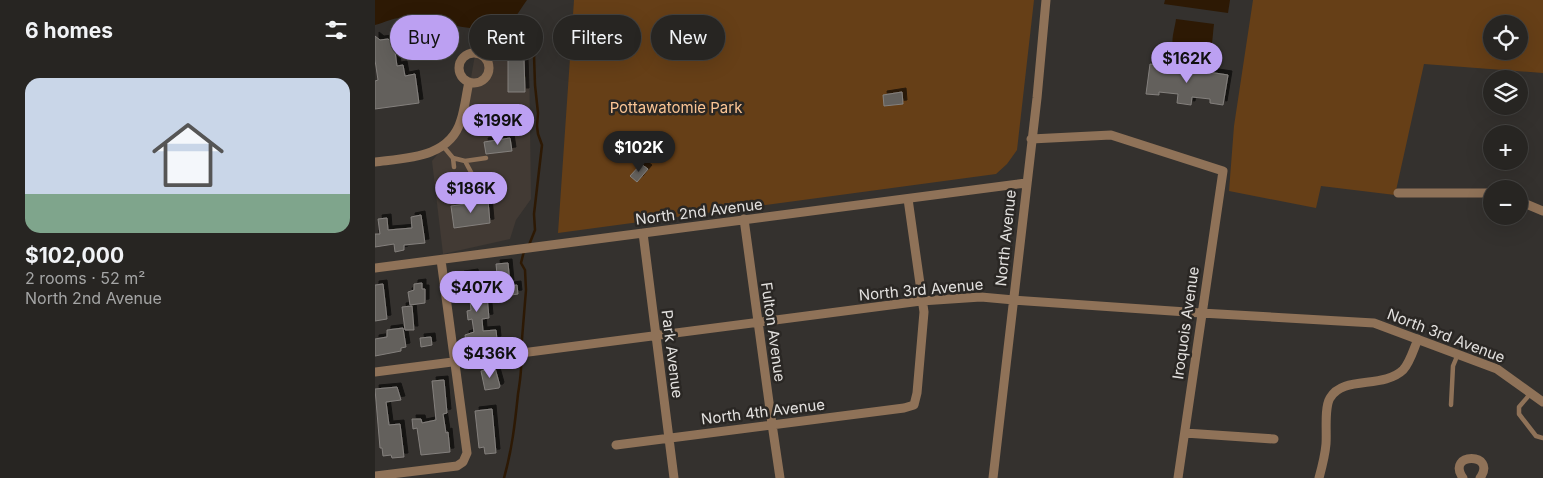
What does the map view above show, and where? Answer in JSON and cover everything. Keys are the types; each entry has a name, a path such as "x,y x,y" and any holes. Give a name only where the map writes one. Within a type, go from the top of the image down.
{"street":[{"name":"North Avenue","path":"993,478 1039,81 1046,0"},
{"path":"375,162 425,156 443,146 452,137 461,122 469,82"},
{"name":"Iroquois Avenue","path":"1031,139 1111,135 1223,171 1178,478"},
{"name":"North 2nd Avenue","path":"375,268 1026,183"},
{"path":"1398,193 1483,193"},
{"path":"908,199 921,300"},
{"path":"1528,205 1543,211"},
{"name":"Fulton Avenue","path":"745,219 771,424 780,478"},
{"name":"Park Avenue","path":"643,232 674,478"},
{"path":"375,476 457,466 463,462 467,452 441,260"},
{"name":"North 3rd Avenue","path":"375,372 921,300 981,296 1201,313 1374,323 1502,371 1543,401"},
{"name":"North 4th Avenue","path":"615,445 904,408 914,405 917,393 924,312 921,300"},
{"path":"1319,478 1326,445 1328,402 1331,395 1342,386 1387,380 1403,370 1418,339"},
{"path":"1185,433 1274,439"},
{"path":"1463,478 1460,474 1460,466 1464,460 1471,457 1483,465 1483,473 1480,478"}],"lane":[{"path":"461,122 481,126"},
{"path":"443,146 453,158 454,167"},
{"path":"453,158 465,161 486,158"},
{"path":"465,161 472,174 477,178 488,176"},
{"path":"1451,405 1453,366 1458,354"},
{"path":"1531,393 1519,407 1519,414 1536,436 1543,438"}],"shaded area":[{"path":"375,0 527,0 517,15 469,15 469,28 459,26 459,15 390,15 390,20 375,25"},
{"path":"1165,0 1230,0 1228,13 1164,4"},
{"path":"1176,19 1214,24 1210,51 1207,56 1195,59 1178,56 1175,53 1172,43"},
{"path":"474,60 529,60 531,199 516,220 510,239 443,254 432,161 463,123"}],"green space":[{"name":"Pottawatomie Park","path":"574,0 1034,0 1017,150 1007,164 996,174 558,233 570,60 641,60 641,15 573,15"},
{"path":"1253,0 1543,0 1543,73 1528,72 1528,70 1424,64 1395,195 1321,186 1316,208 1229,191 1234,126"}],"building":[{"path":"375,36 380,40 388,39 390,41 390,60 396,60 397,66 403,65 405,76 415,74 419,103 375,109 375,81 378,80 375,60"},
{"path":"508,60 524,60 525,92 508,92"},
{"path":"1150,64 1183,68 1188,65 1196,68 1195,70 1228,75 1223,105 1210,103 1210,99 1192,97 1191,105 1177,103 1178,94 1159,92 1159,95 1146,94"},
{"path":"902,92 903,104 884,106 883,95"},
{"path":"510,138 512,151 486,154 484,142"},
{"path":"641,164 648,169 637,182 630,176"},
{"path":"488,201 490,223 454,228 451,206"},
{"path":"421,215 425,243 404,245 404,250 395,252 394,244 375,247 375,234 380,234 378,219 387,218 388,230 412,228 411,217"},
{"path":"508,263 510,284 498,285 496,264"},
{"path":"474,273 478,297 487,296 489,318 482,319 483,331 496,330 497,340 484,342 484,345 467,346 465,335 474,332 472,319 468,320 467,311 471,310 469,291 462,292 460,275"},
{"path":"422,283 422,289 425,289 425,303 410,305 408,292 414,290 414,284"},
{"path":"383,284 387,319 375,321 375,285"},
{"path":"517,285 518,294 511,295 510,286"},
{"path":"412,306 414,330 405,330 402,307"},
{"path":"403,328 406,347 401,348 401,351 375,356 375,339 387,337 387,330"},
{"path":"431,337 432,345 421,347 420,338"},
{"path":"495,368 500,386 499,388 485,390 481,371"},
{"path":"444,380 447,413 443,414 446,433 448,432 450,452 421,455 417,428 413,429 412,419 421,419 422,423 436,420 432,381"},
{"path":"397,387 401,400 386,402 389,425 400,424 404,457 392,458 391,455 383,456 382,448 380,448 375,389"},
{"path":"492,409 496,453 485,454 484,447 479,448 475,411"}],"waterway":[{"path":"529,245 535,230 534,214 542,145 537,126 538,113 534,60"},
{"path":"521,351 526,290 525,270 521,263 524,251"},
{"path":"504,478 521,376 521,356"}]}
